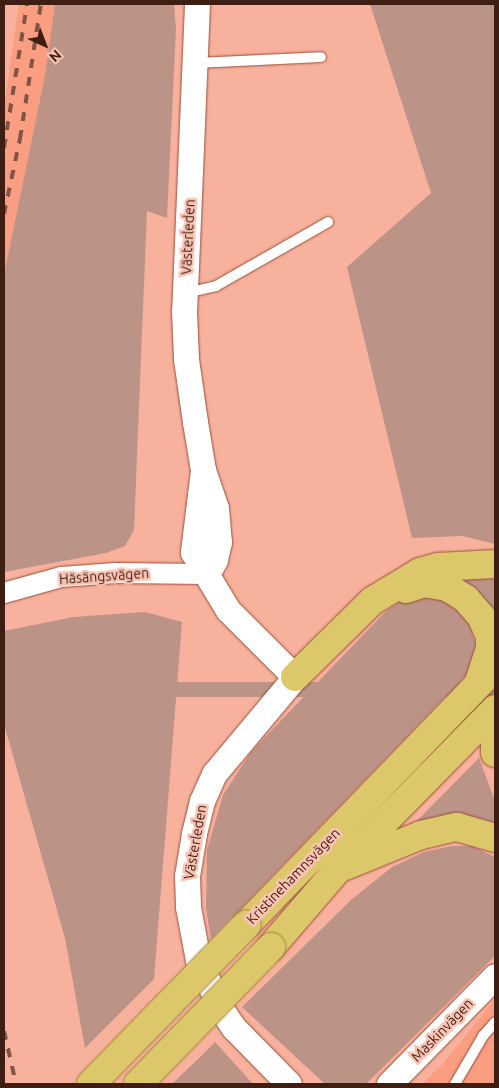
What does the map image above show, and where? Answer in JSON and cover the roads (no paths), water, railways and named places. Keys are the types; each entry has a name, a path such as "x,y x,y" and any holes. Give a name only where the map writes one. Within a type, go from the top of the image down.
{"highway":[{"path":"295,677 372,601 420,572 438,567 495,564"},
{"path":"372,601 424,583 447,587 466,599 481,616 490,636 486,677"},
{"name":"Kristinehamnsvägen","path":"92,1084 486,677"},
{"name":"Kristinehamnsvägen","path":"138,1084 271,947 338,868 495,709"},
{"path":"495,744 495,753"},
{"path":"338,868 421,835 457,827 495,838"}],"street":[{"name":"Västerleden","path":"197,4 185,293 186,359 203,470 193,552 216,593 244,628 295,677 214,774 202,801 187,876 193,940 210,988 234,1028 289,1084"},
{"name":"Häsängsvägen","path":"4,593 61,577 116,573 207,574"},
{"name":"Maskinvägen","path":"389,1084 495,976"}],"lane":[{"path":"196,63 321,57"},
{"path":"185,293 216,286 328,222"},
{"path":"455,1084 483,1036 495,1022"}],"railway":[{"path":"4,148 27,4"},
{"path":"4,214 20,139 41,4"},
{"path":"4,1031 16,1084"}]}
